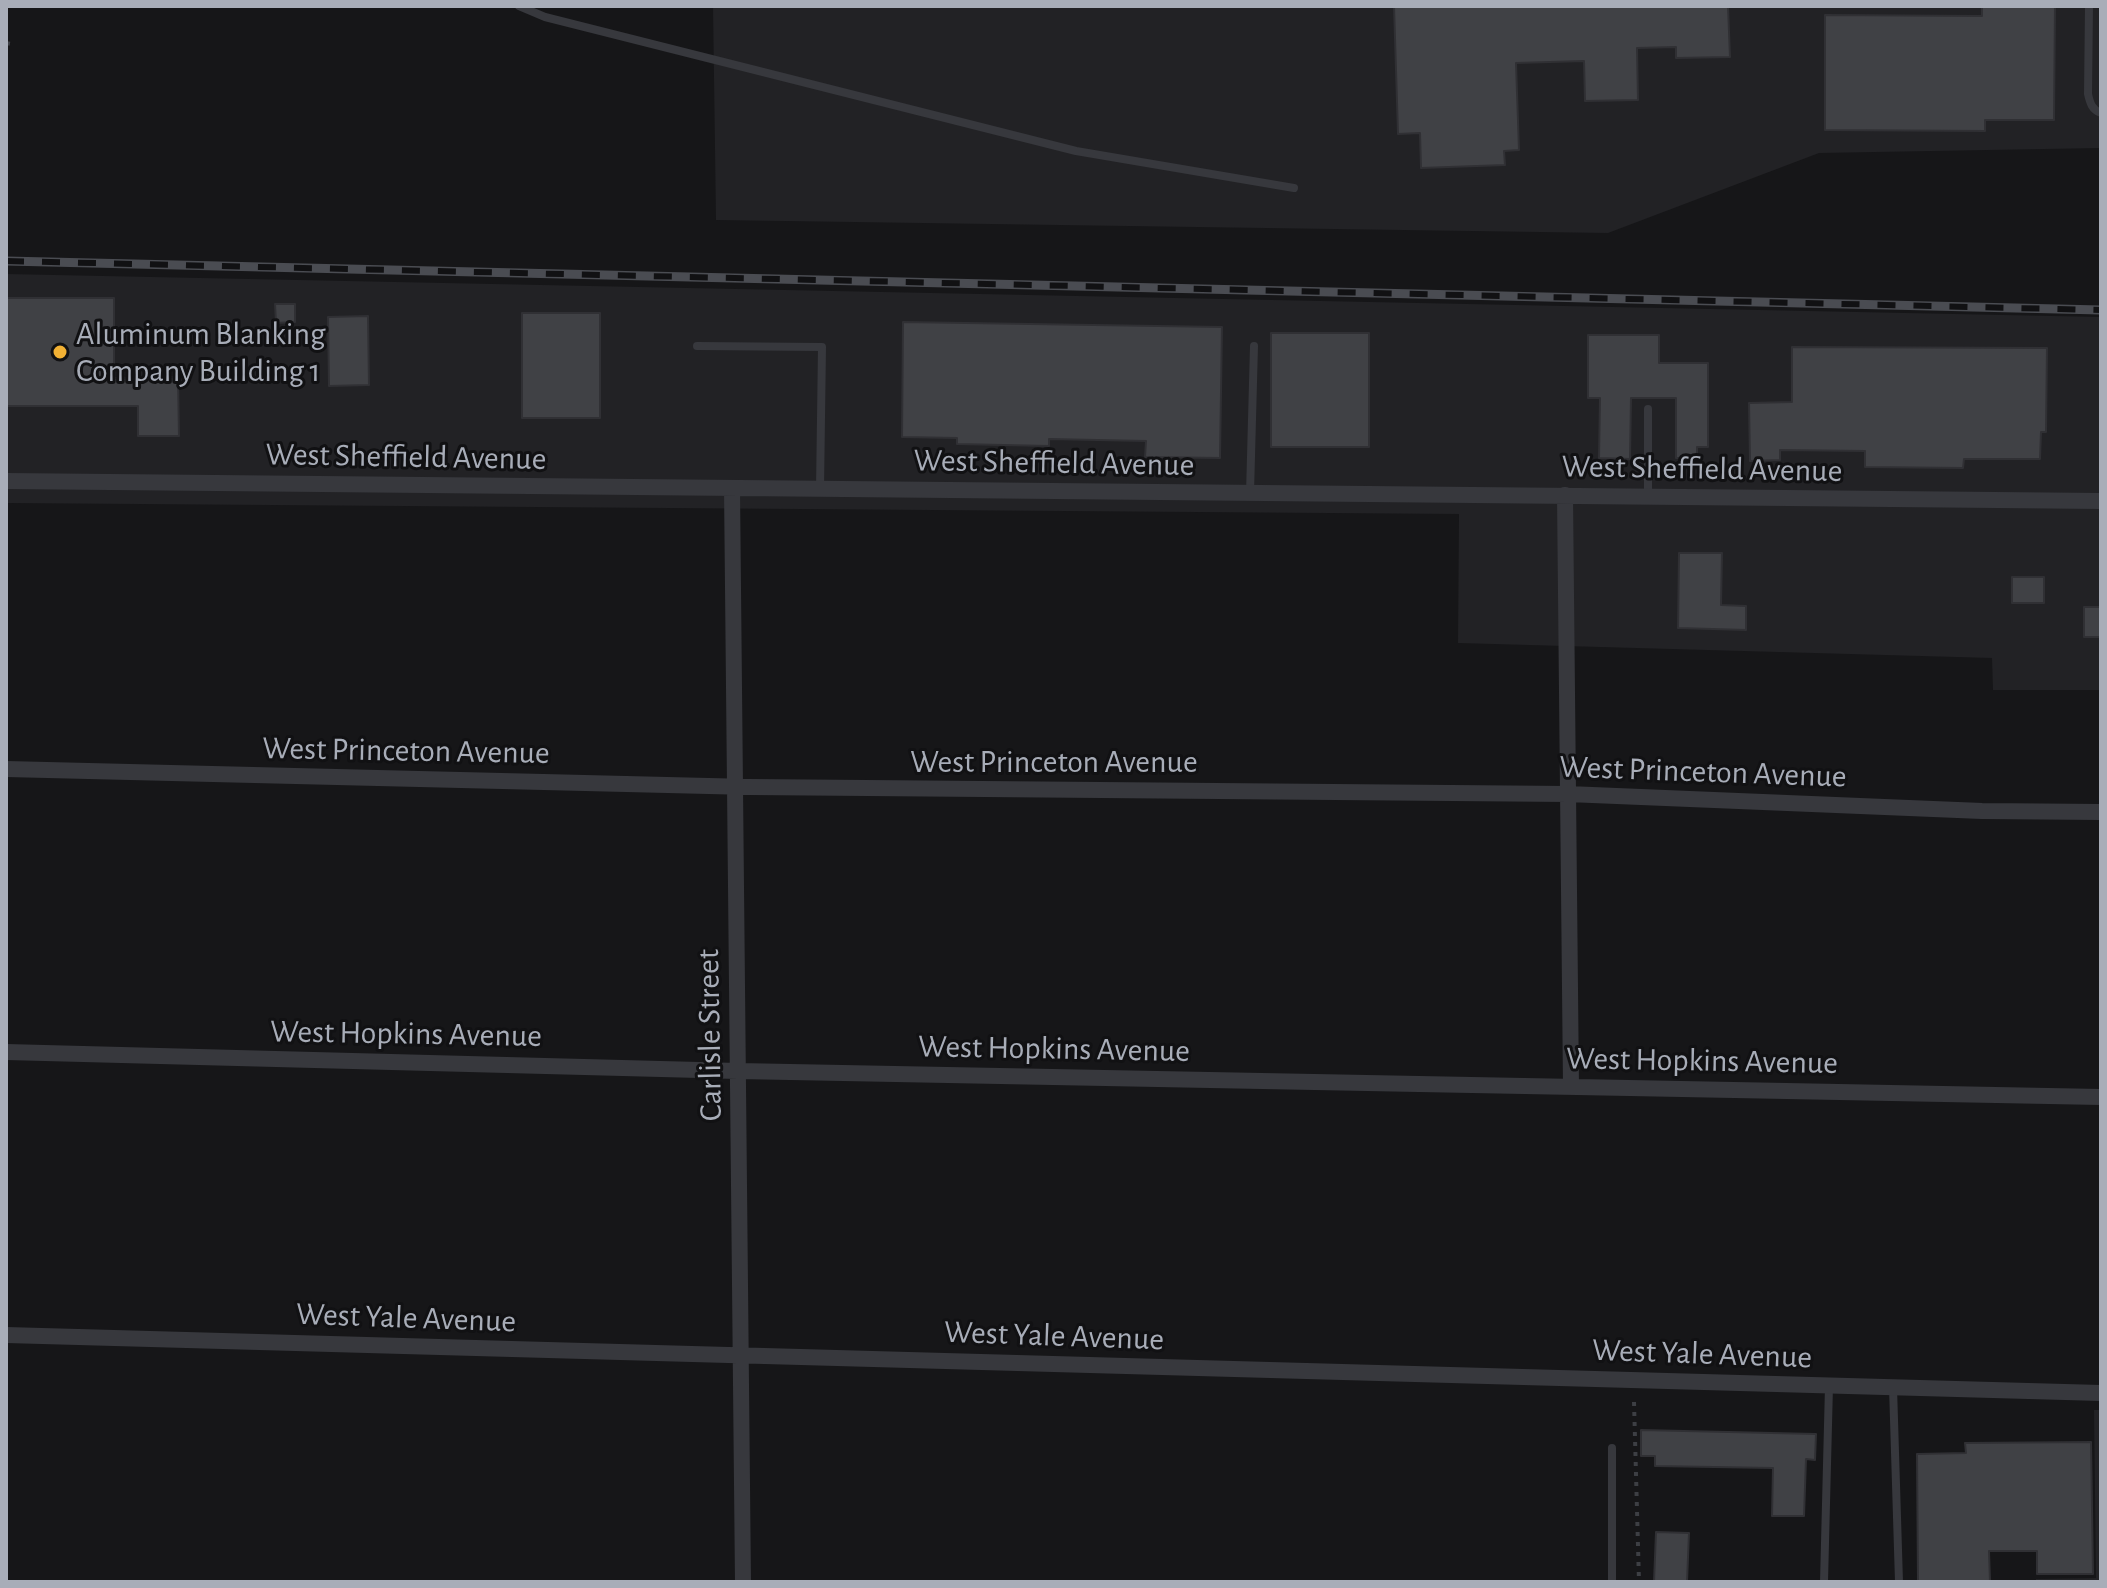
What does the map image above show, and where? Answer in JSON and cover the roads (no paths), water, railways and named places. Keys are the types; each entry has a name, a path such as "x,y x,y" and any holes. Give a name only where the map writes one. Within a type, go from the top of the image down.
{"street":[{"name":"West Sheffield Avenue","path":"6,481 2101,501"},
{"name":"Carlisle Street","path":"732,488 743,1582"},
{"path":"1565,495 1571,1087"},
{"name":"West Princeton Avenue","path":"6,769 735,787 1568,794 1982,811 2101,812"},
{"name":"West Hopkins Avenue","path":"6,1052 738,1071 2101,1097"},
{"name":"West Yale Avenue","path":"6,1335 2101,1393"}],"lane":[{"path":"519,6 545,17 1076,151 1294,188"},
{"path":"2089,6 2088,94 2090,105 2101,113"},
{"path":"2088,76 2101,76"},
{"path":"697,346 822,347 820,489"},
{"path":"1250,493 1254,346"},
{"path":"1648,409 1648,496"},
{"path":"1824,1582 1829,1386"},
{"path":"1893,1387 1899,1582"},
{"path":"1612,1448 1612,1582"}],"railway":[{"path":"6,261 2101,310"}],"place":[{"name":"Aluminum Blanking Company Building 1","path":"60,352"}]}
